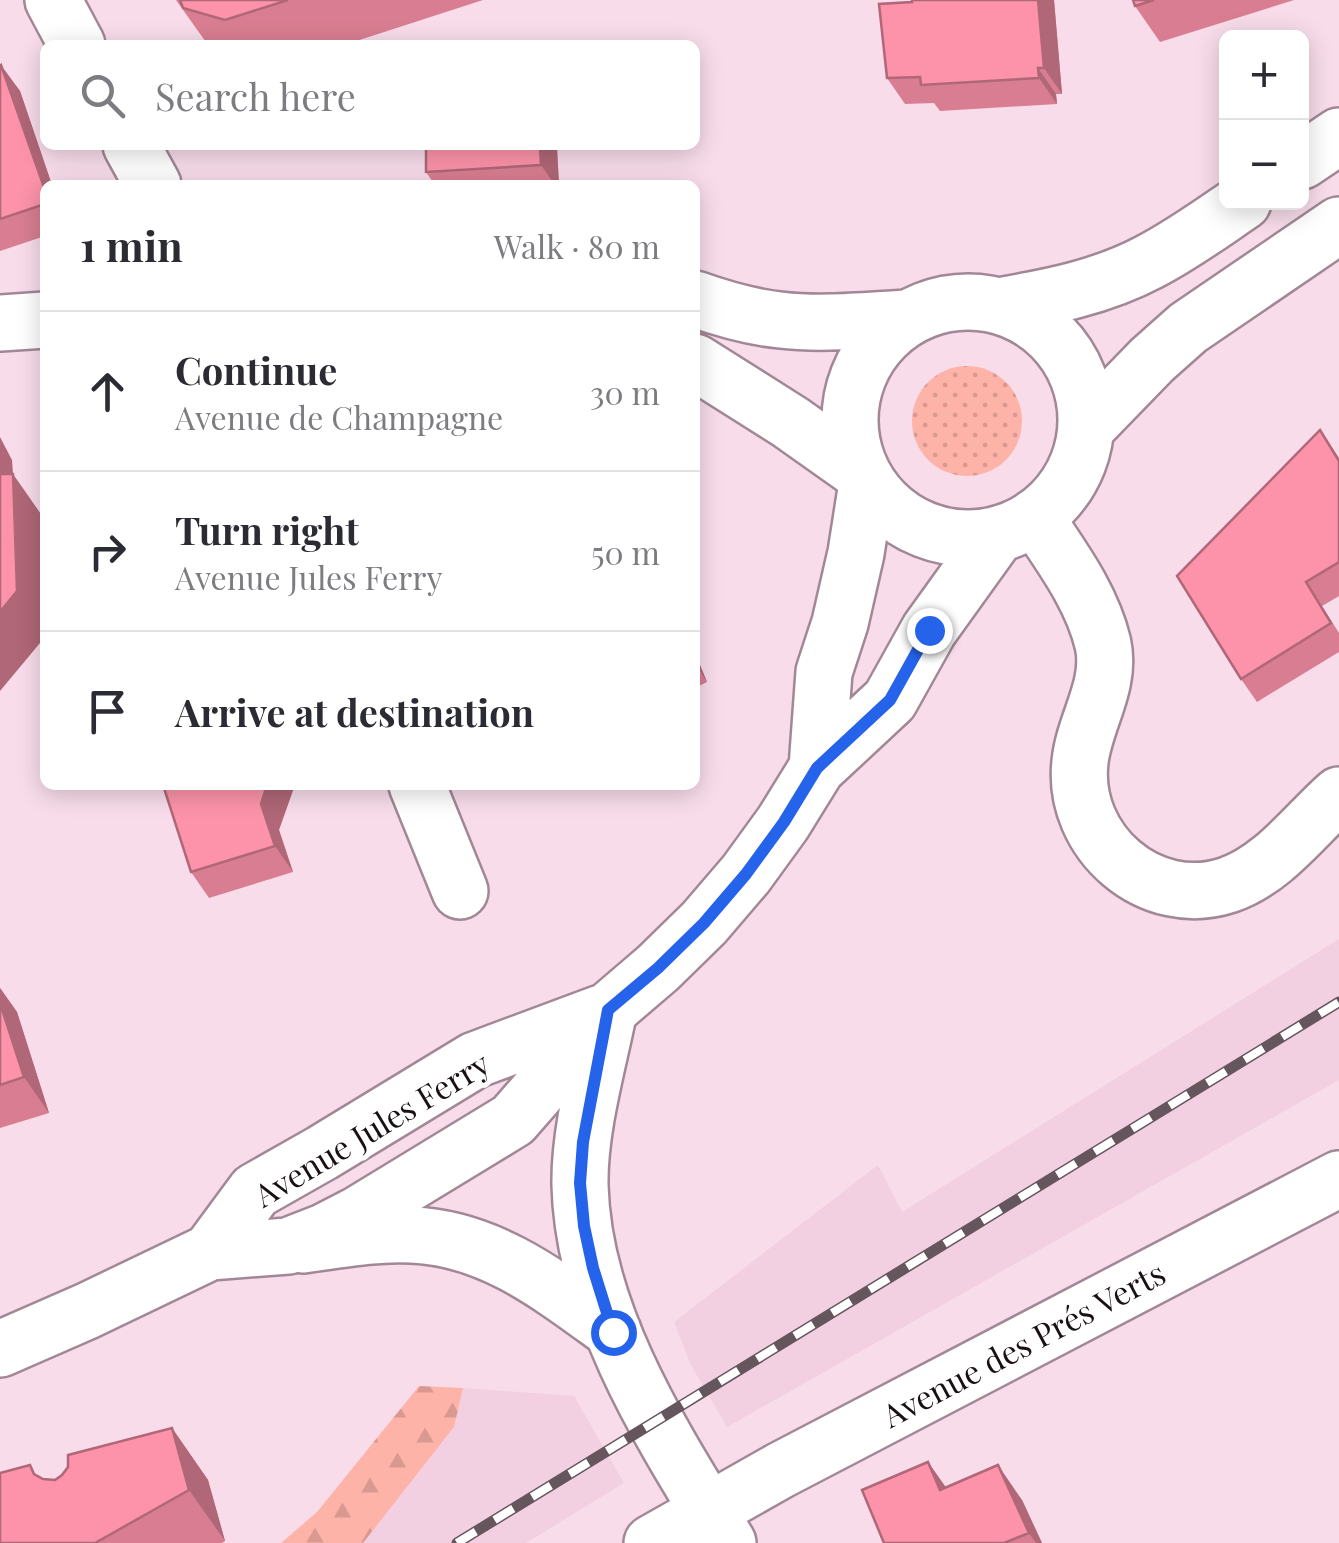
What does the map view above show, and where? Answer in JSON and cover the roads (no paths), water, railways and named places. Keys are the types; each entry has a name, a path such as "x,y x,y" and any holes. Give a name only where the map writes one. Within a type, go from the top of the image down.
{"street":[{"path":"53,0 74,40"},
{"path":"1309,156 1339,136"},
{"path":"134,150 150,180"},
{"path":"865,478 850,434 852,394 879,342 908,318 931,307 962,302 998,306 1085,288 1182,244 1231,210"},
{"path":"1086,428 1188,328 1339,225"},
{"path":"700,300 782,320 908,318"},
{"path":"700,365 790,422 865,478 896,514 915,526 956,537 977,538 1016,526 1050,504 1070,479 1086,428 1081,388 1064,352 1035,323 998,306"},
{"path":"0,322 40,320"},
{"name":"Avenue Jules Ferry","path":"817,768 824,672 844,606 865,478"},
{"path":"1016,526 1080,587 1103,645 1105,668 1080,760 1080,793 1089,824 1108,852 1132,873 1162,886 1194,890 1226,886 1256,872 1339,794"},
{"name":"Avenue Jules Ferry","path":"0,1349 210,1252 288,1246 324,1232 357,1216 513,1120 608,1010 704,923 746,874 817,768 890,700 929,630 1016,526"},
{"path":"420,790 460,890"},
{"path":"608,1010 583,1142 580,1183 584,1226 613,1332 654,1422 718,1527"},
{"name":"Avenue Jules Ferry","path":"210,1252 255,1191 475,1060 608,1010"},
{"name":"Avenue des Prés Verts","path":"652,1543 718,1527 848,1434 1339,1179"},
{"path":"288,1246 369,1236 414,1235 458,1242 506,1259 548,1284 613,1332"}],"railway":[{"path":"457,1543 1339,1002"}]}
